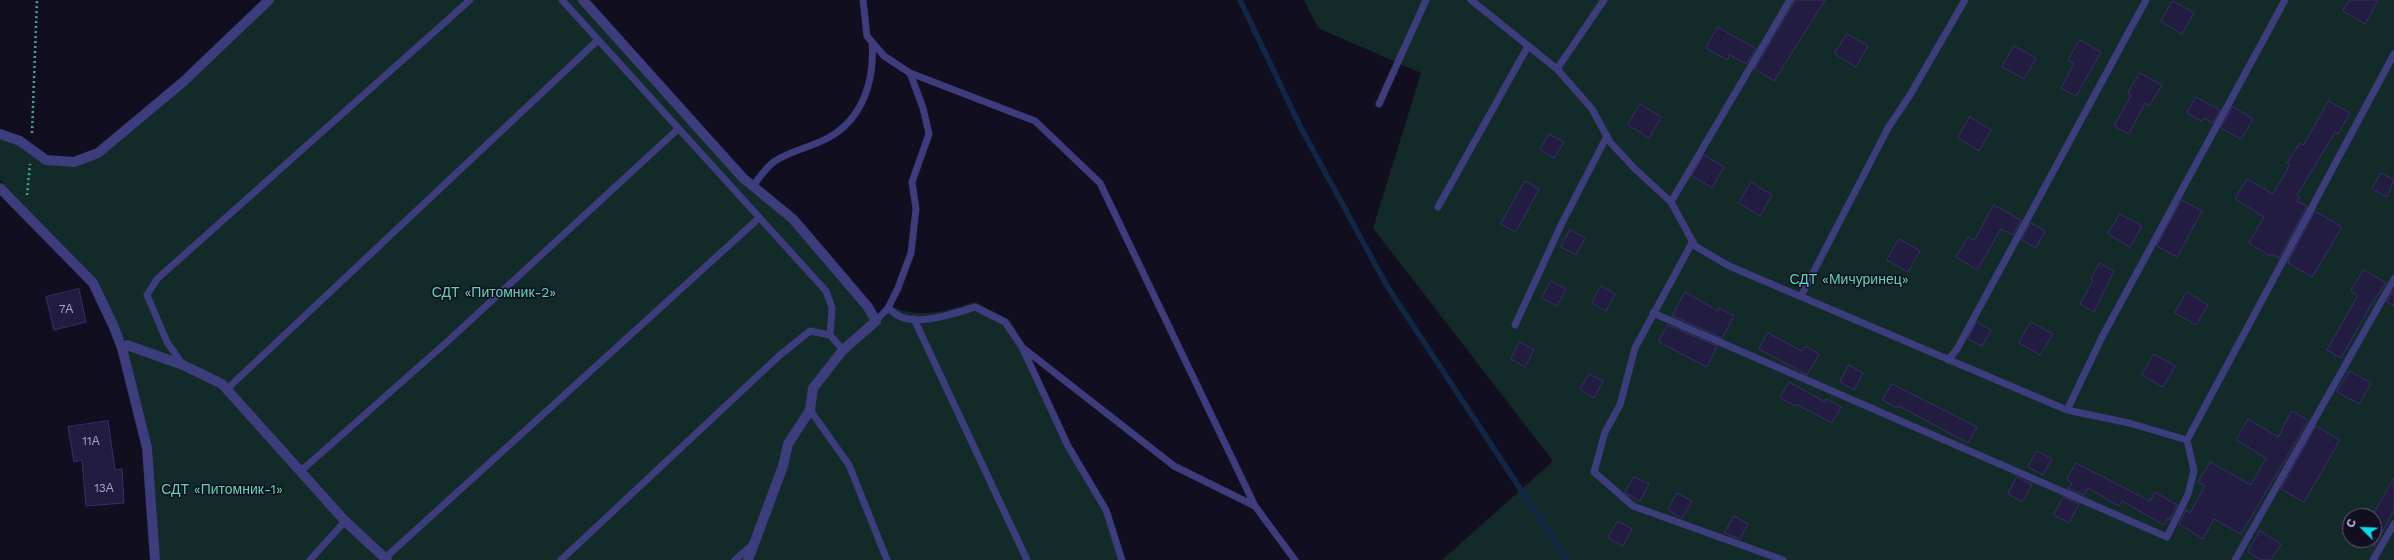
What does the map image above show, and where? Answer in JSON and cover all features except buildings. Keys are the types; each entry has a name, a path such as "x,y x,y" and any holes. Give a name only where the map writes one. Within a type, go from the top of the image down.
{"street":[{"path":"0,134 20,141 46,160 64,163 74,162 98,153 183,82 269,0"},
{"path":"583,0 743,178 792,219 868,307 876,321 843,350 813,388 810,410 788,444 783,466 748,560"},
{"path":"0,188 93,283 122,348 147,448 155,560"},
{"path":"122,348 127,345 183,365 222,384 302,470 345,522 386,559"}],"lane":[{"path":"183,365 167,342 147,295 157,279 470,0"},
{"path":"562,0 826,291 832,308 830,335"},
{"path":"863,0 867,36 884,56 910,73 1035,121 1100,184 1255,506 1295,560"},
{"path":"1379,104 1426,0"},
{"path":"1471,0 1557,69 1592,109 1607,136 1634,168 1671,202 1695,246 1729,266 2067,410 2128,423 2187,440"},
{"path":"1557,69 1604,0"},
{"path":"1671,202 1790,0"},
{"path":"1802,296 1888,128 1910,95 1964,0"},
{"path":"1948,360 1957,348 2100,89 2146,0"},
{"path":"2067,410 2102,337 2285,0"},
{"path":"227,389 598,40"},
{"path":"753,186 775,161 828,138 847,126 860,107 870,80 874,62 872,42"},
{"path":"1438,207 1528,46"},
{"path":"1653,313 2167,537 2188,494 2194,471 2187,440 2394,54"},
{"path":"876,321 888,308 898,288 911,253 916,209 912,182 929,134 923,108 910,73"},
{"path":"302,470 448,341 678,129"},
{"path":"1515,325 1562,223 1607,136"},
{"path":"386,559 759,218"},
{"path":"1693,241 1635,348 1620,405 1606,432 1594,472 1633,506 1783,560"},
{"path":"2235,560 2394,279"},
{"path":"888,308 901,317 914,319 944,317 975,307 1006,322 1022,347 1068,446 1106,510 1122,560"},
{"path":"914,319 1026,560"},
{"path":"561,560 780,355 810,331 830,335 843,350"},
{"path":"1022,347 1174,466 1255,506"},
{"path":"810,410 849,465 888,560"},
{"path":"310,560 345,522"},
{"path":"2373,560 2394,524"},
{"path":"735,560 756,541"}],"path":[{"path":"25,214 31,149 36,0"}],"green space":[{"name":"СДТ «Питомник-2»","path":"274,0 580,0 790,221 877,324 885,318 892,307 913,313 923,313 944,311 975,302 1010,320 1027,349 1071,446 1111,513 1125,560 393,560 346,517 223,381 122,338 97,282 18,202 0,180 0,137 17,142 43,162 78,165"},
{"name":"СДТ «Мичуринец»","path":"1304,0 2394,0 2394,560 1442,560 1553,461 1373,228 1421,73 1318,28"},
{"name":"СДТ «Питомник-1»","path":"129,348 220,385 381,560 158,560 151,447 125,349"}],"waterway":[{"path":"1240,0 1300,126 1387,286 1567,560"}]}
